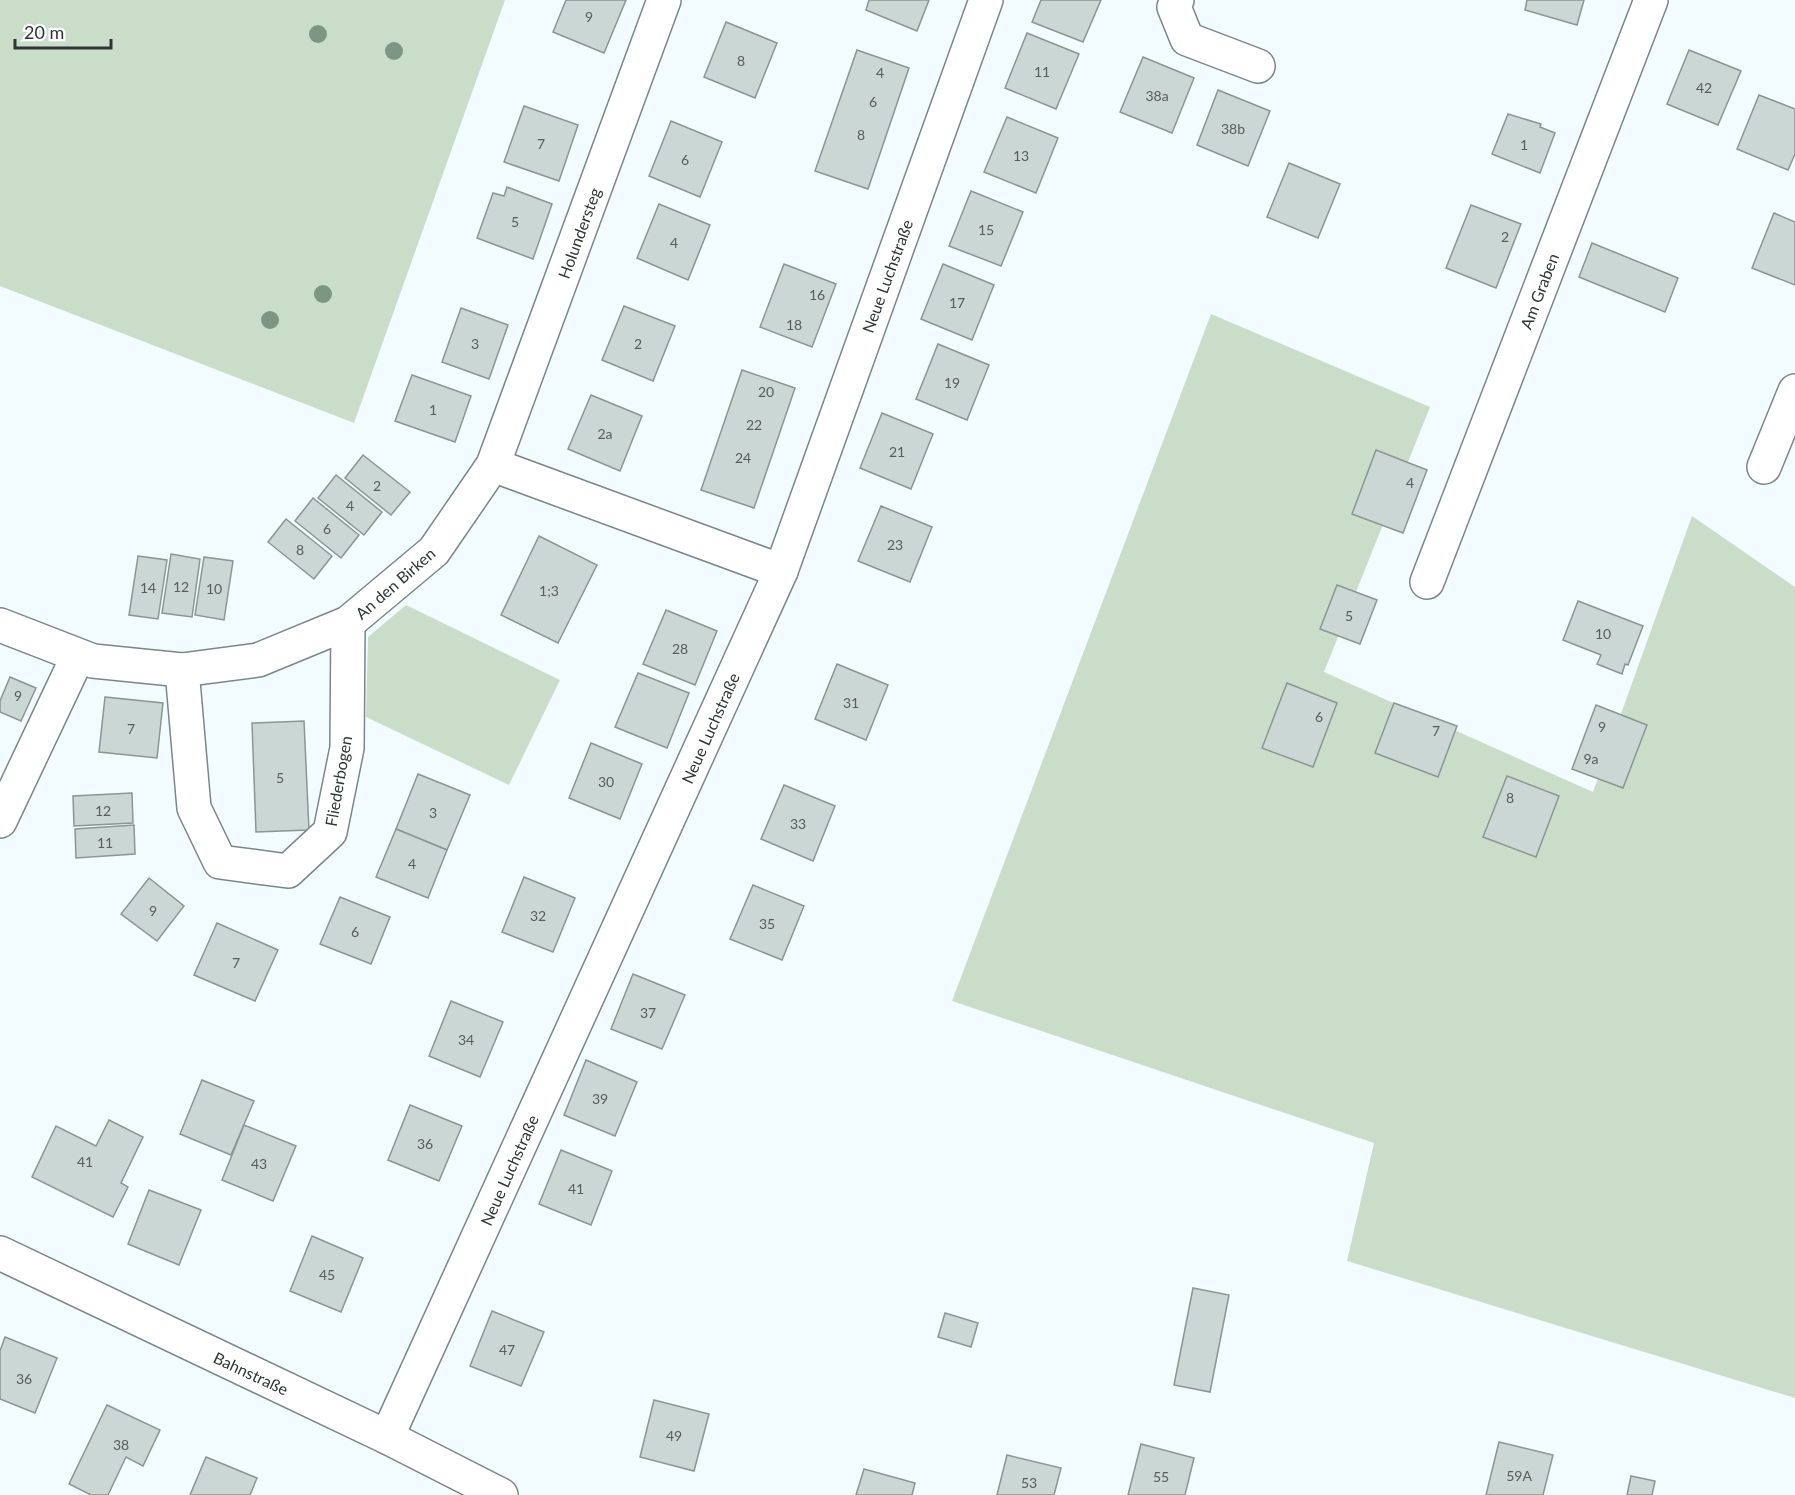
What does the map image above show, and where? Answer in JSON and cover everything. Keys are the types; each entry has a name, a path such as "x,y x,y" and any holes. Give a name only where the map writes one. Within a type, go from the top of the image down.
{"street":[{"name":"Holundersteg","path":"493,465 664,0"},
{"name":"Neue Luchstraße","path":"387,1437 781,571 986,0"},
{"path":"1177,0 1174,7 1186,39 1258,66"},
{"name":"Am Graben","path":"1427,582 1651,0"},
{"path":"1764,467 1795,391"},
{"path":"493,465 781,571"},
{"name":"An den Birken","path":"0,625 93,661 182,670 258,660 348,623 434,551 493,465"},
{"name":"Fliederbogen","path":"182,670 194,808 220,862 288,871 330,832 346,748 348,623"},
{"path":"0,821 78,656"},
{"name":"Bahnstraße","path":"0,1253 387,1437 501,1495"}],"green space":[{"path":"0,0 505,0 354,423 0,286"},
{"path":"1211,314 1430,407 1324,672 1593,792 1692,516 1795,587 1795,1398 1347,1261 1374,1143 952,1001"},
{"path":"406,605 560,680 509,785 366,717 368,637"}],"building":[{"path":"566,0 626,0 604,53 553,32"},
{"path":"869,0 929,0 917,31 866,10"},
{"path":"1041,0 1101,0 1083,42 1032,22"},
{"path":"1527,0 1584,0 1577,25 1525,10"},
{"path":"726,22 777,43 755,98 704,77"},
{"path":"1027,33 1079,54 1056,109 1005,88"},
{"path":"857,50 909,68 868,189 815,171"},
{"path":"1689,50 1741,71 1718,125 1667,104"},
{"path":"1143,57 1194,78 1172,133 1120,112"},
{"path":"1218,90 1270,111 1248,166 1197,145"},
{"path":"1759,95 1795,109 1795,154 1788,170 1737,149"},
{"path":"524,106 578,125 559,181 504,162"},
{"path":"1508,114 1541,124 1540,127 1555,133 1540,173 1492,154"},
{"path":"1007,117 1058,138 1036,193 984,172"},
{"path":"671,121 722,142 700,197 649,176"},
{"path":"1289,163 1340,184 1318,238 1267,217"},
{"path":"507,187 552,204 533,259 477,238 493,193 504,196"},
{"path":"971,191 1023,212 1001,266 949,246"},
{"path":"659,204 710,225 688,280 637,258"},
{"path":"1471,205 1521,224 1496,288 1446,268"},
{"path":"1774,213 1795,222 1795,285 1752,268"},
{"path":"1592,243 1678,278 1665,312 1579,277"},
{"path":"784,264 836,284 812,347 760,327"},
{"path":"943,264 994,285 972,340 921,319"},
{"path":"624,306 675,326 653,381 602,360"},
{"path":"461,308 508,325 489,379 442,362"},
{"path":"938,344 989,365 967,420 916,399"},
{"path":"742,370 795,388 754,508 701,490"},
{"path":"412,375 471,396 455,442 395,421"},
{"path":"591,395 642,416 620,471 568,449"},
{"path":"882,413 933,434 911,489 860,468"},
{"path":"1376,450 1427,470 1403,533 1352,514"},
{"path":"363,455 410,492 391,515 345,478"},
{"path":"336,475 382,512 364,535 318,498"},
{"path":"313,498 359,535 341,558 295,521"},
{"path":"881,506 932,527 910,582 858,561"},
{"path":"286,519 332,556 314,579 268,542"},
{"path":"539,536 597,565 558,643 501,615"},
{"path":"171,554 200,559 192,617 162,613"},
{"path":"138,556 167,560 158,619 129,615"},
{"path":"204,557 233,561 224,620 195,615"},
{"path":"1337,585 1377,600 1360,644 1320,629"},
{"path":"1578,601 1643,626 1628,665 1625,664 1622,674 1597,664 1601,655 1563,640"},
{"path":"666,610 717,631 695,685 643,664"},
{"path":"837,664 888,685 866,740 815,719"},
{"path":"638,673 689,693 667,748 615,727"},
{"path":"10,677 36,688 21,721 0,712 0,701"},
{"path":"1287,683 1337,703 1313,767 1262,748"},
{"path":"105,697 163,703 157,758 99,752"},
{"path":"1394,703 1457,726 1438,777 1375,753"},
{"path":"1596,705 1647,725 1623,788 1572,769"},
{"path":"304,721 309,830 256,832 252,723"},
{"path":"591,743 642,764 620,819 569,798"},
{"path":"418,774 470,795 447,850 396,829"},
{"path":"1507,776 1559,796 1536,857 1483,837"},
{"path":"784,785 835,806 813,861 761,839"},
{"path":"132,793 133,823 74,826 73,796"},
{"path":"134,825 135,854 76,858 75,829"},
{"path":"396,829 447,850 428,898 376,877"},
{"path":"524,877 575,898 553,952 502,932"},
{"path":"149,878 184,906 157,941 121,914"},
{"path":"753,885 804,906 782,960 730,939"},
{"path":"340,897 390,917 371,964 320,944"},
{"path":"217,923 278,950 255,1001 194,975"},
{"path":"633,974 685,995 662,1049 611,1029"},
{"path":"451,1001 503,1022 480,1077 429,1056"},
{"path":"586,1060 637,1082 615,1136 564,1115"},
{"path":"202,1080 254,1101 231,1155 180,1134"},
{"path":"410,1105 462,1126 439,1181 388,1160"},
{"path":"109,1120 143,1137 121,1183 128,1187 113,1217 32,1177 56,1126 96,1146"},
{"path":"244,1125 296,1146 273,1201 222,1180"},
{"path":"561,1150 612,1171 591,1225 539,1204"},
{"path":"149,1190 201,1210 179,1265 128,1244"},
{"path":"312,1236 363,1258 341,1312 290,1291"},
{"path":"1193,1288 1229,1295 1210,1392 1174,1385"},
{"path":"492,1311 544,1332 521,1386 470,1366"},
{"path":"945,1313 978,1323 971,1347 938,1337"},
{"path":"5,1337 57,1358 35,1413 0,1399 0,1351"},
{"path":"654,1400 709,1414 694,1471 640,1457"},
{"path":"107,1405 160,1430 143,1466 126,1457 108,1495 91,1495 69,1484"},
{"path":"1499,1442 1553,1455 1543,1495 1486,1495"},
{"path":"1141,1444 1194,1458 1185,1495 1128,1495"},
{"path":"1007,1455 1061,1468 1054,1495 997,1495"},
{"path":"206,1457 257,1478 250,1495 190,1495"},
{"path":"864,1469 915,1483 912,1495 856,1495"},
{"path":"1631,1476 1655,1481 1652,1495 1627,1495"}]}
